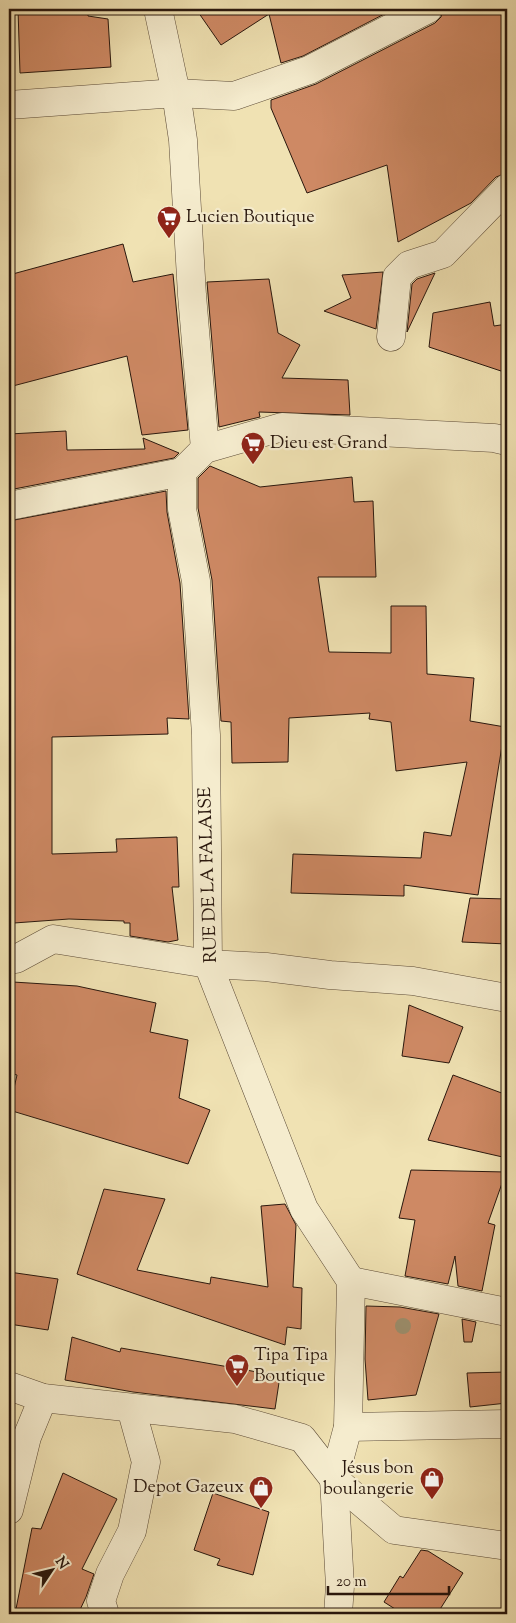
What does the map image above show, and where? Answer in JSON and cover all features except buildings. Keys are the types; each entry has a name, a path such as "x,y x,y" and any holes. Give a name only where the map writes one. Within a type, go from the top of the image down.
{"street":[{"path":"158,9 176,93 183,140 192,295 205,449"},
{"path":"364,41 393,9"},
{"path":"9,105 176,93 234,96 309,70 428,9"},
{"path":"392,337 398,277 409,265 443,254 507,188"},
{"path":"9,506 182,472 205,449 282,427 494,438 507,441"},
{"name":"RUE DE LA FALAISE","path":"182,472 182,509 196,581 206,735 208,964 304,1209 352,1281"},
{"path":"9,959 16,960 53,939 208,964 266,967 330,975 413,981 507,998"},
{"path":"338,1614 340,1586 334,1479 348,1426 352,1281 507,1312"},
{"path":"9,1386 43,1398 235,1419 302,1438 334,1479 394,1530 507,1546"},
{"path":"9,1510 27,1437 43,1398"},
{"path":"105,1614 101,1601 110,1574 132,1531 146,1462 131,1408"},
{"path":"348,1426 507,1424"}],"place":[{"name":"Lucien Boutique","path":"169,239"},
{"name":"Dieu est Grand","path":"253,465"},
{"name":"Tipa Tipa Boutique","path":"237,1387"},
{"name":"Jésus bon boulangerie","path":"432,1500"},
{"name":"Depot Gazeux","path":"261,1509"}]}
